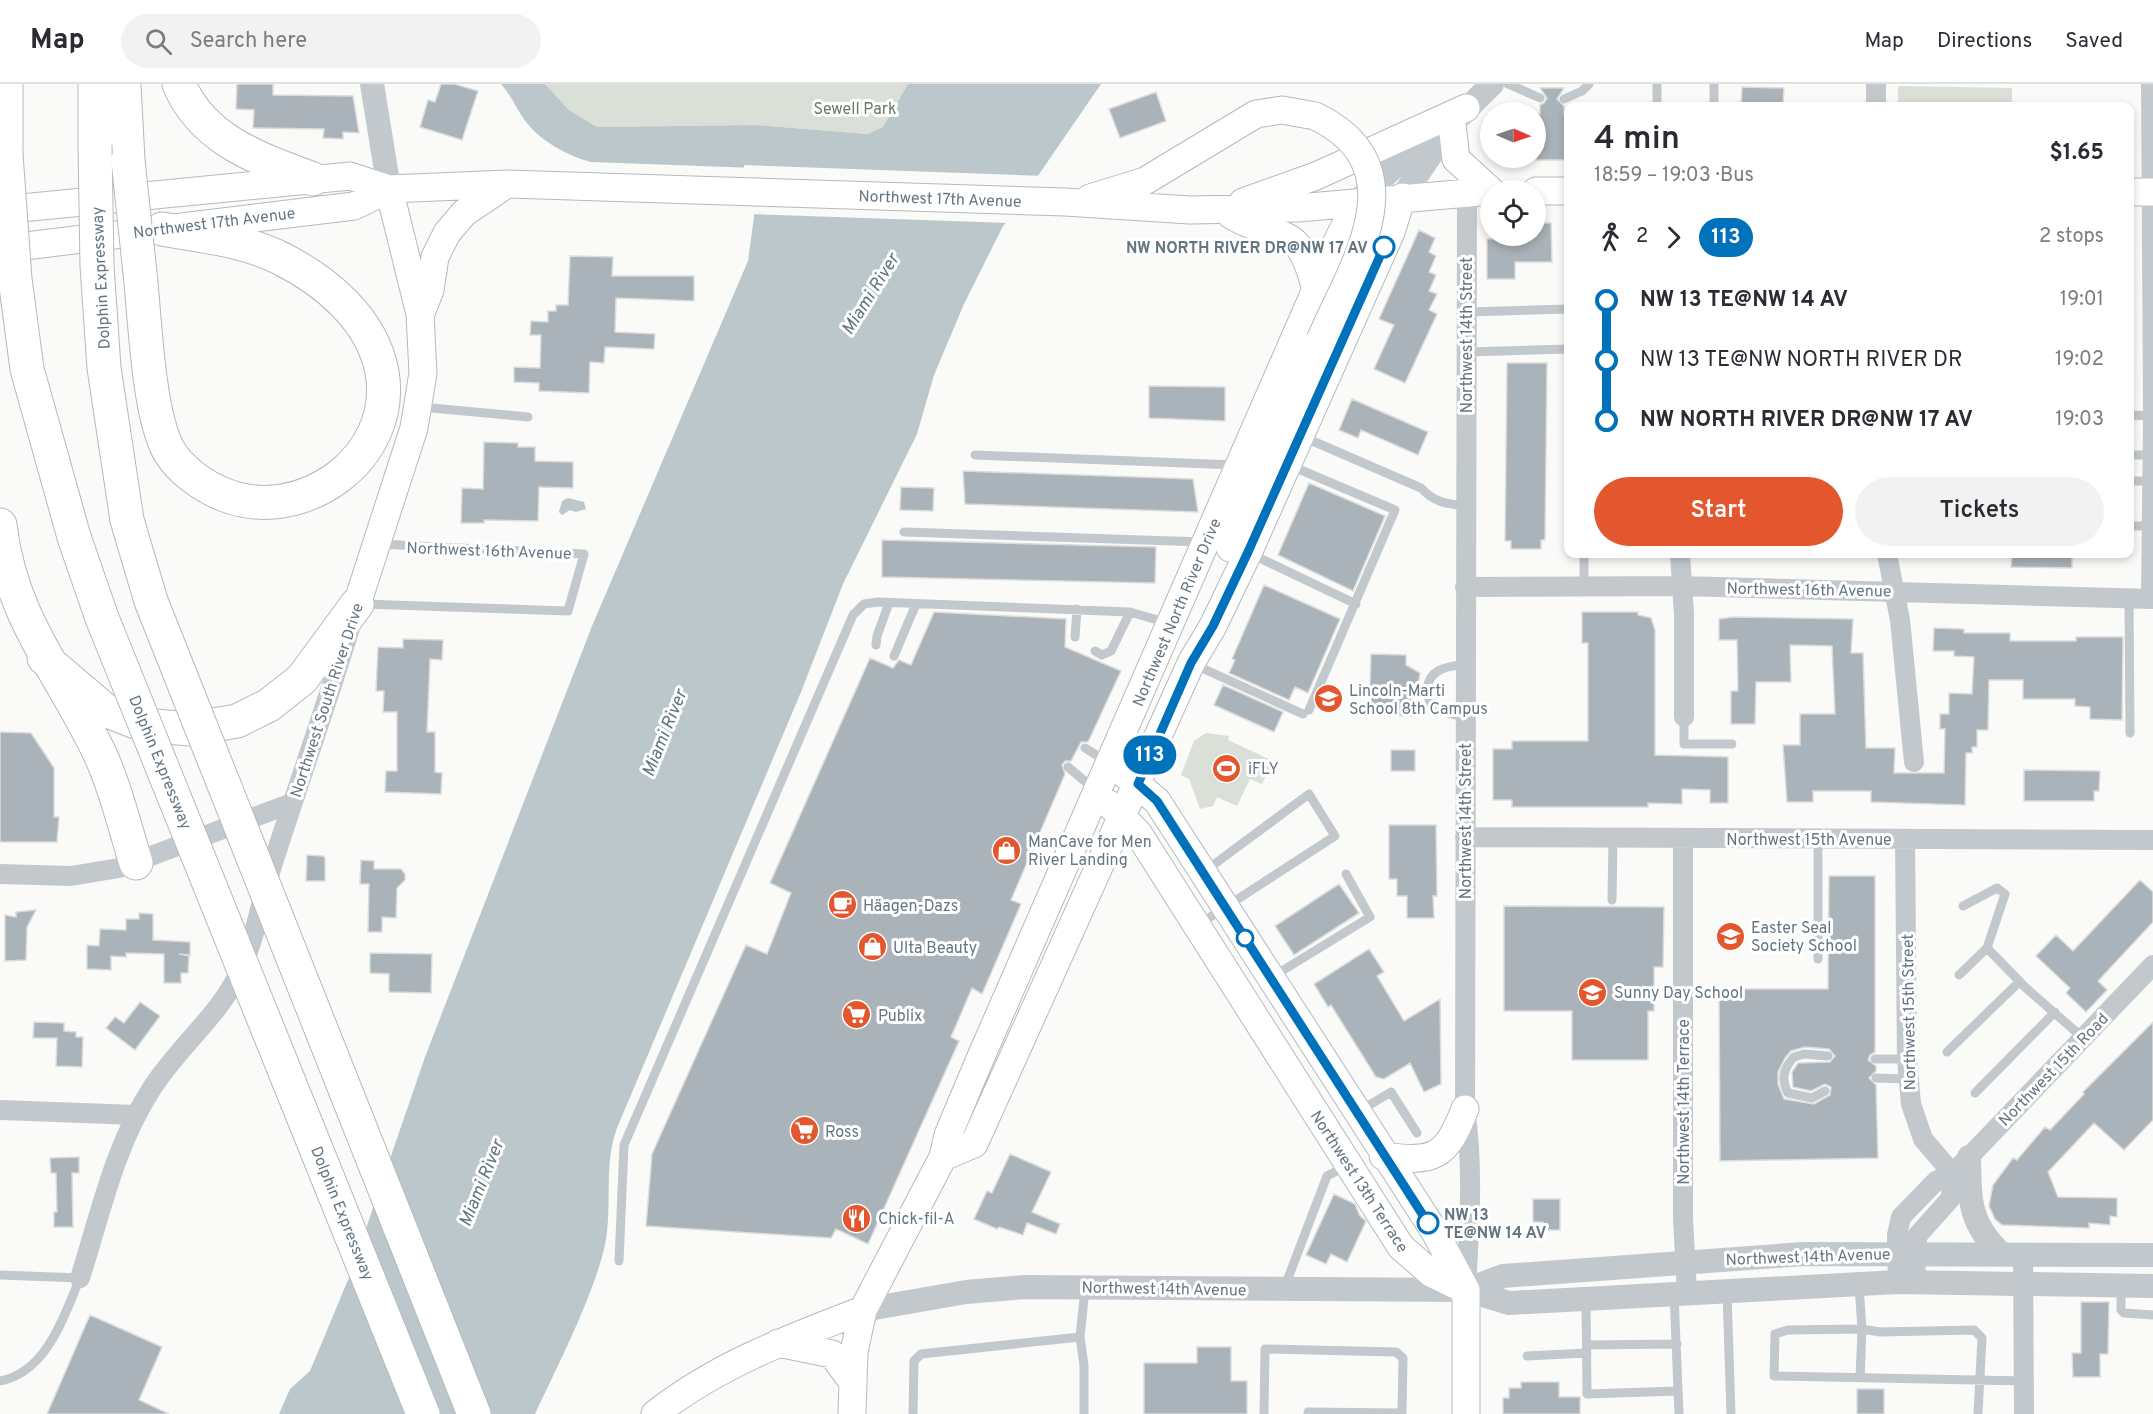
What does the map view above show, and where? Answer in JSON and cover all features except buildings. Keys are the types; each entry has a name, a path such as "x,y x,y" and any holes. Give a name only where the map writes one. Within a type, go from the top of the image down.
{"highway":[{"name":"Dolphin Expressway","path":"6,84 6,154 15,279 27,369 74,537 102,618 423,1414"},
{"name":"Dolphin Expressway","path":"95,84 97,266 104,368 128,520 151,601 474,1414"},
{"path":"124,84 128,160 156,414 170,453 186,471 216,492 236,500 260,504 300,498 344,475 371,437 382,393 382,373 373,345 361,323 347,305 323,285 279,257 218,239 162,229"},
{"path":"179,84 192,108 218,135 244,152 313,179"},
{"path":"0,525 7,566 21,611 44,658 98,751 136,863"},
{"path":"44,658 105,710 143,725 190,729 237,721 269,705 302,679 357,604"}],"main road":[{"path":"1065,202 1101,196 1145,181 1256,114 1282,110 1316,116 1339,130 1353,143 1368,170 1373,197 1369,224 1219,576 1191,663"},
{"path":"1222,210 1316,176 1459,116 1456,159 1480,188"},
{"name":"Northwest 17th Avenue","path":"0,210 350,176 389,189 507,184 1065,202 1222,210 1298,208 1402,197 1480,192"},
{"path":"420,314 430,290 435,257 447,234 464,213 507,184"},
{"name":"Northwest 17th Avenue","path":"0,249 354,206 389,189"},
{"name":"Northwest South River Drive","path":"357,604 419,407 424,358 420,314 389,189"},
{"path":"1546,191 1564,191"},
{"name":"Northwest North River Drive","path":"944,1157 974,1144 1191,663 1213,626 1248,552 1391,232 1402,197"},
{"name":"Northwest North River Drive","path":"852,1414 855,1341 863,1310 944,1157 948,1135 1356,203"},
{"path":"1222,210 1253,228 1278,231 1293,239 1306,259 1316,291"},
{"name":"Northwest 13th Terrace","path":"1110,764 1157,801 1383,1156 1435,1232 1466,1290"},
{"name":"Northwest 13th Terrace","path":"1098,793 1138,832 1408,1256 1431,1273 1466,1290"},
{"path":"1383,1156 1415,1159 1437,1153 1450,1143 1465,1109"},
{"name":"Northwest 14th Street","path":"1466,1290 1466,1414"},
{"path":"655,1414 722,1370 777,1342 863,1310"},
{"path":"777,1342 832,1354 852,1381"}],"street":[{"name":"Northwest North River Drive","path":"1356,203 1411,151 1459,116 1492,84"},
{"path":"1876,84 1876,102"},
{"name":"Northwest South River Drive","path":"372,85 389,189"},
{"path":"2152,89 2145,192 2153,416 2152,599"},
{"name":"Northwest North River Drive","path":"1402,197 1459,116"},
{"name":"Northwest 14th Street","path":"1466,1290 1470,1141 1465,1109 1466,312 1480,213"},
{"path":"1680,558 1684,717"},
{"path":"1888,558 1904,654 1914,762"},
{"name":"Northwest 16th Avenue","path":"1465,587 1682,586 2152,599"},
{"name":"Northwest South River Drive","path":"80,1278 111,1169 136,1115 171,1061 207,1020 241,969 357,604"},
{"path":"0,874 71,876 104,872 136,863 292,803"},
{"name":"Northwest 15th Avenue","path":"1465,837 2153,840"},
{"name":"Northwest 14th Terrace","path":"1681,1294 1685,1263 1683,838"},
{"name":"Northwest 15th Street","path":"1905,839 1907,1069 1915,1122 1923,1139 1961,1165"},
{"name":"Northwest 15th Road","path":"1961,1165 2153,965"},
{"path":"0,1110 136,1115"},
{"path":"1906,1282 1907,1252 1922,1227 1951,1198 1961,1165"},
{"path":"1961,1165 1975,1221 2012,1253 2023,1284 2024,1414"},
{"name":"Northwest 14th Avenue","path":"1466,1290 1503,1276 1766,1255 1907,1252 2153,1255"},
{"name":"Northwest 14th Avenue","path":"863,1310 966,1292 1017,1287 1466,1290 1509,1303 1906,1282 2153,1286"}],"lane":[{"path":"1508,84 1540,98"},
{"path":"1564,99 1582,91 1589,84"},
{"path":"1657,84 1657,102"},
{"path":"1714,84 1714,102"},
{"path":"1466,312 1564,309"},
{"path":"1466,352 1564,349"},
{"path":"419,407 528,417"},
{"path":"2134,415 2153,416"},
{"path":"1299,435 1421,488 1429,496 1446,505 1466,505"},
{"path":"975,455 1240,466"},
{"path":"2134,455 2152,455"},
{"path":"1191,663 1306,712 1356,604 1395,510 1286,464"},
{"path":"2134,481 2152,481"},
{"path":"2134,526 2152,526"},
{"path":"904,532 1207,542"},
{"name":"Northwest 16th Avenue","path":"357,604 568,611 584,554 377,543"},
{"path":"1248,552 1356,604"},
{"path":"1584,558 1584,587"},
{"path":"2129,598 2130,733"},
{"path":"619,1261 624,1145 853,615 864,604 889,603 1130,612 1171,625"},
{"path":"876,645 889,603"},
{"path":"894,656 916,604"},
{"path":"1076,637 1077,609"},
{"path":"1095,651 1102,655 1111,651 1130,612"},
{"path":"1465,664 1448,667 1433,674 1429,678 1427,694 1435,707 1465,717"},
{"path":"1684,717 1684,744 1732,744"},
{"path":"1085,748 1110,764"},
{"path":"1068,767 1098,793"},
{"path":"1197,925 1335,836 1309,794 1203,872"},
{"path":"1612,900 1613,839"},
{"path":"1818,840 1818,959"},
{"path":"1270,979 1370,916 1346,874"},
{"path":"1959,975 1987,948 2005,894 1997,888 1963,906"},
{"path":"1987,948 2019,981 2083,1038"},
{"path":"1947,1052 2019,981"},
{"path":"1975,1093 2055,1012"},
{"path":"1825,1091 1812,1098 1788,1093 1783,1083 1784,1073 1794,1057 1804,1054 1828,1056"},
{"path":"1875,1059 1907,1069"},
{"path":"1876,1078 1907,1069"},
{"path":"1356,1113 1391,1092 1417,1133"},
{"path":"1285,1289 1327,1176 1348,1165"},
{"path":"0,1275 80,1278 61,1324 44,1352 21,1373 0,1381"},
{"path":"1859,1284 1862,1329 1860,1378"},
{"path":"2121,1286 2121,1310 2124,1313 2153,1315"},
{"path":"1084,1414 1084,1365 1080,1337 1085,1287"},
{"path":"1727,1291 1731,1414"},
{"path":"1678,1414 1677,1344 1681,1294"},
{"path":"1586,1300 1587,1394 1678,1391"},
{"path":"1978,1414 1978,1380 1982,1338 1974,1330 1880,1332 1862,1329 1778,1332 1774,1336 1772,1372 1774,1376 1860,1378 1978,1380 2024,1381"},
{"path":"913,1414 914,1361 921,1354 1080,1337"},
{"path":"1527,1356 1587,1349 1677,1344"},
{"path":"1264,1414 1265,1349 1396,1352 1403,1358 1402,1413 1308,1412 1308,1414"}],"green space":[{"name":"Sewell Park","path":"545,84 908,84 883,128 868,134 756,125 597,127 569,110"},
{"path":"1898,86 2012,88 2012,102 1898,102"},
{"name":"iFLY","path":"1206,733 1229,736 1228,740 1273,761 1262,784 1250,779 1237,806 1217,797 1213,806 1200,809 1189,779 1181,775 1194,741"}],"water":[{"name":"Miami River","path":"501,84 545,84 569,110 597,127 756,125 868,134 883,127 908,84 1101,84 1002,228 964,304 934,375 917,434 843,584 801,692 617,1128 610,1157 605,1245 574,1331 535,1414 279,1414 290,1389 310,1371 350,1275 425,1057 592,626 748,261 754,217 755,168 591,162 565,152 533,130"},
{"path":"568,498 584,502 586,509 576,512 570,510 562,515 559,512 562,501"}],"pier":[{"path":"744,165 1042,176 1009,223 751,214 752,171 744,171"}],"bus line":[{"name":"113","path":"1384,247 1248,552 1213,626 1191,663 1138,784 1157,801 1428,1223"}],"place":[{"name":"NW NORTH RIVER DR@NW 17 AV","path":"1384,247"},
{"name":"Lincoln-Marti School 8th Campus","path":"1328,699"},
{"name":"iFLY","path":"1227,768"},
{"name":"ManCave for Men River Landing","path":"1007,850"},
{"name":"Häagen-Dazs","path":"842,905"},
{"name":"Easter Seal Society School","path":"1730,936"},
{"name":"Ulta Beauty","path":"872,947"},
{"name":"Sunny Day School","path":"1593,992"},
{"name":"Publix","path":"857,1015"},
{"name":"Ross","path":"804,1131"},
{"name":"Chick-fil-A","path":"857,1218"},
{"name":"NW 13 TE@NW 14 AV","path":"1428,1223"}]}
